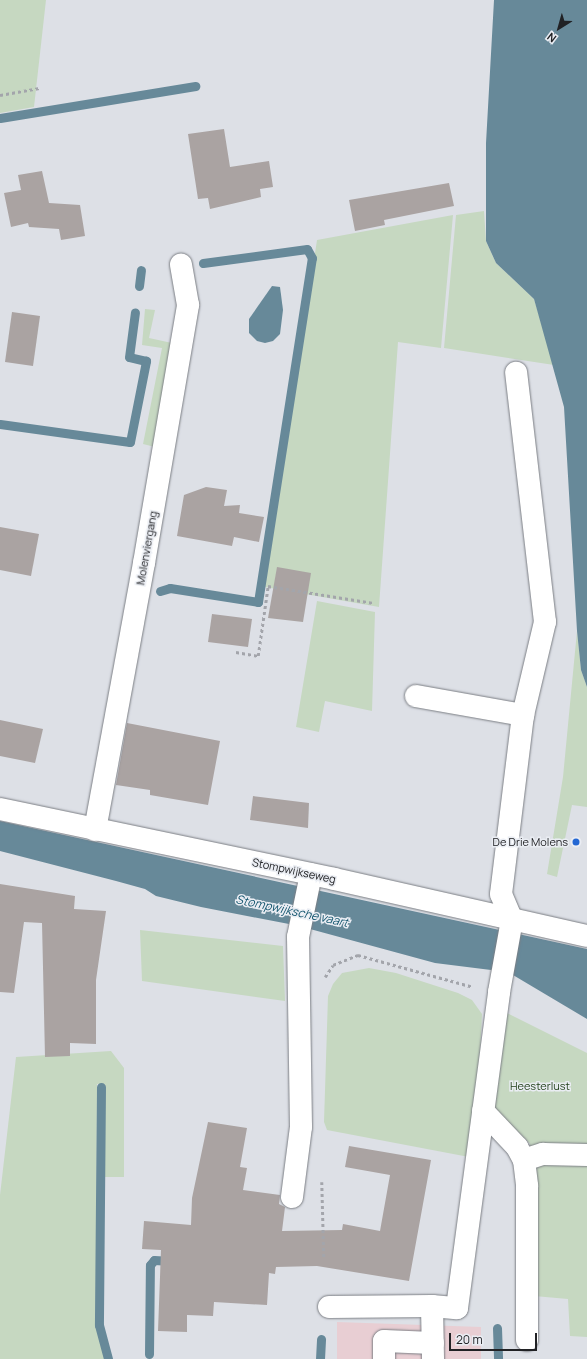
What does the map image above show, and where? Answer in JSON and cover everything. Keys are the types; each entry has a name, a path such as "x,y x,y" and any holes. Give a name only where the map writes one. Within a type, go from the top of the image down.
{"street":[{"name":"Molenviergang","path":"95,830 144,563 188,305 181,265"},
{"path":"329,1307 432,1306 457,1308 500,985 511,926 501,894 523,715 545,622 516,373"},
{"path":"416,696 523,715"},
{"name":"Stompwijkseweg","path":"0,809 511,926 587,936"},
{"path":"292,1197 301,1127 298,937 310,879"},
{"path":"483,1112 517,1147 524,1160 527,1186 527,1340"},
{"path":"524,1160 543,1154 587,1156"},
{"path":"384,1359 384,1341 433,1351 432,1306"}],"path":[{"path":"0,95 39,88"},
{"path":"236,652 258,656 268,586 374,603"},
{"path":"323,982 333,965 358,955 458,984 500,985"},
{"path":"322,1179 324,1258"}],"shaded area":[{"path":"337,1322 481,1327 481,1359 337,1359"}],"green space":[{"path":"0,0 46,0 34,107 0,113"},
{"path":"484,211 486,241 496,263 534,299 554,365 444,348 456,215"},
{"path":"453,215 441,348 398,342 379,607 265,587 317,240"},
{"path":"145,309 155,310 149,338 172,343 155,447 143,444 162,348 142,345"},
{"path":"317,601 375,612 372,711 325,701 319,732 296,727"},
{"path":"577,631 581,670 587,687 587,807 572,805 557,877 547,874 563,777"},
{"path":"140,930 283,946 285,1001 142,981"},
{"path":"369,968 396,973 458,993 472,1000 482,1014 476,1137 469,1157 327,1130 324,1122 328,996 333,984 342,973"},
{"name":"Heesterlust","path":"503,1011 587,1053 587,1337 570,1336 568,1299 534,1296 530,1144 491,1104"},
{"path":"111,1051 124,1068 124,1177 104,1177 105,1084 97,1084 96,1325 105,1359 0,1359 0,1195 16,1057"}],"water":[{"path":"494,0 587,0 587,687 581,670 577,631 564,407 534,299 496,263 486,241 486,143"},
{"path":"272,286 280,287 283,310 280,334 273,341 265,343 257,341 249,333 249,319"},
{"name":"Stompwijksche vaart","path":"0,821 587,949 587,1019 513,975 496,968 491,970 435,963 310,929 292,912 289,924 201,907 156,896 145,889 0,851"}],"building":[{"path":"224,129 230,167 269,161 273,187 260,189 261,197 210,209 208,198 198,199 188,134"},
{"path":"42,171 49,203 80,205 85,236 61,240 59,229 29,227 28,223 11,227 4,193 21,190 18,175"},
{"path":"449,183 454,206 384,220 385,225 355,231 349,200"},
{"path":"12,312 40,316 33,366 5,362"},
{"path":"206,487 227,490 224,506 240,505 239,513 264,517 259,542 234,537 232,546 177,536 184,495"},
{"path":"0,527 39,534 31,576 0,570"},
{"path":"277,567 311,573 303,622 268,618"},
{"path":"212,614 252,619 248,647 208,642"},
{"path":"0,720 43,729 35,763 0,756"},
{"path":"127,723 220,741 208,805 150,795 150,790 116,785"},
{"path":"253,796 309,803 308,828 250,820"},
{"path":"0,884 75,896 74,909 106,911 96,980 96,1044 70,1043 70,1056 45,1057 42,923 24,922 14,993 0,992"},
{"path":"208,1122 247,1128 240,1167 247,1168 243,1190 280,1195 279,1204 285,1207 282,1231 342,1230 343,1224 380,1231 390,1175 345,1167 349,1146 431,1160 409,1281 317,1266 276,1267 275,1274 269,1273 267,1305 214,1302 213,1316 187,1315 187,1332 158,1331 161,1250 142,1249 144,1221 191,1225 192,1198"}],"waterway":[{"path":"0,118 195,86"},
{"path":"160,591 170,588 258,602 312,258 307,249 203,263"},
{"path":"139,286 141,270"},
{"path":"0,424 130,442 146,361 129,357 135,312"},
{"path":"101,1087 99,1325 108,1359"},
{"path":"149,1354 150,1265 154,1260 172,1261"},
{"path":"497,1328 498,1359"},
{"path":"320,1359 321,1339"}],"place":[{"name":"De Drie Molens","path":"576,842"}]}
